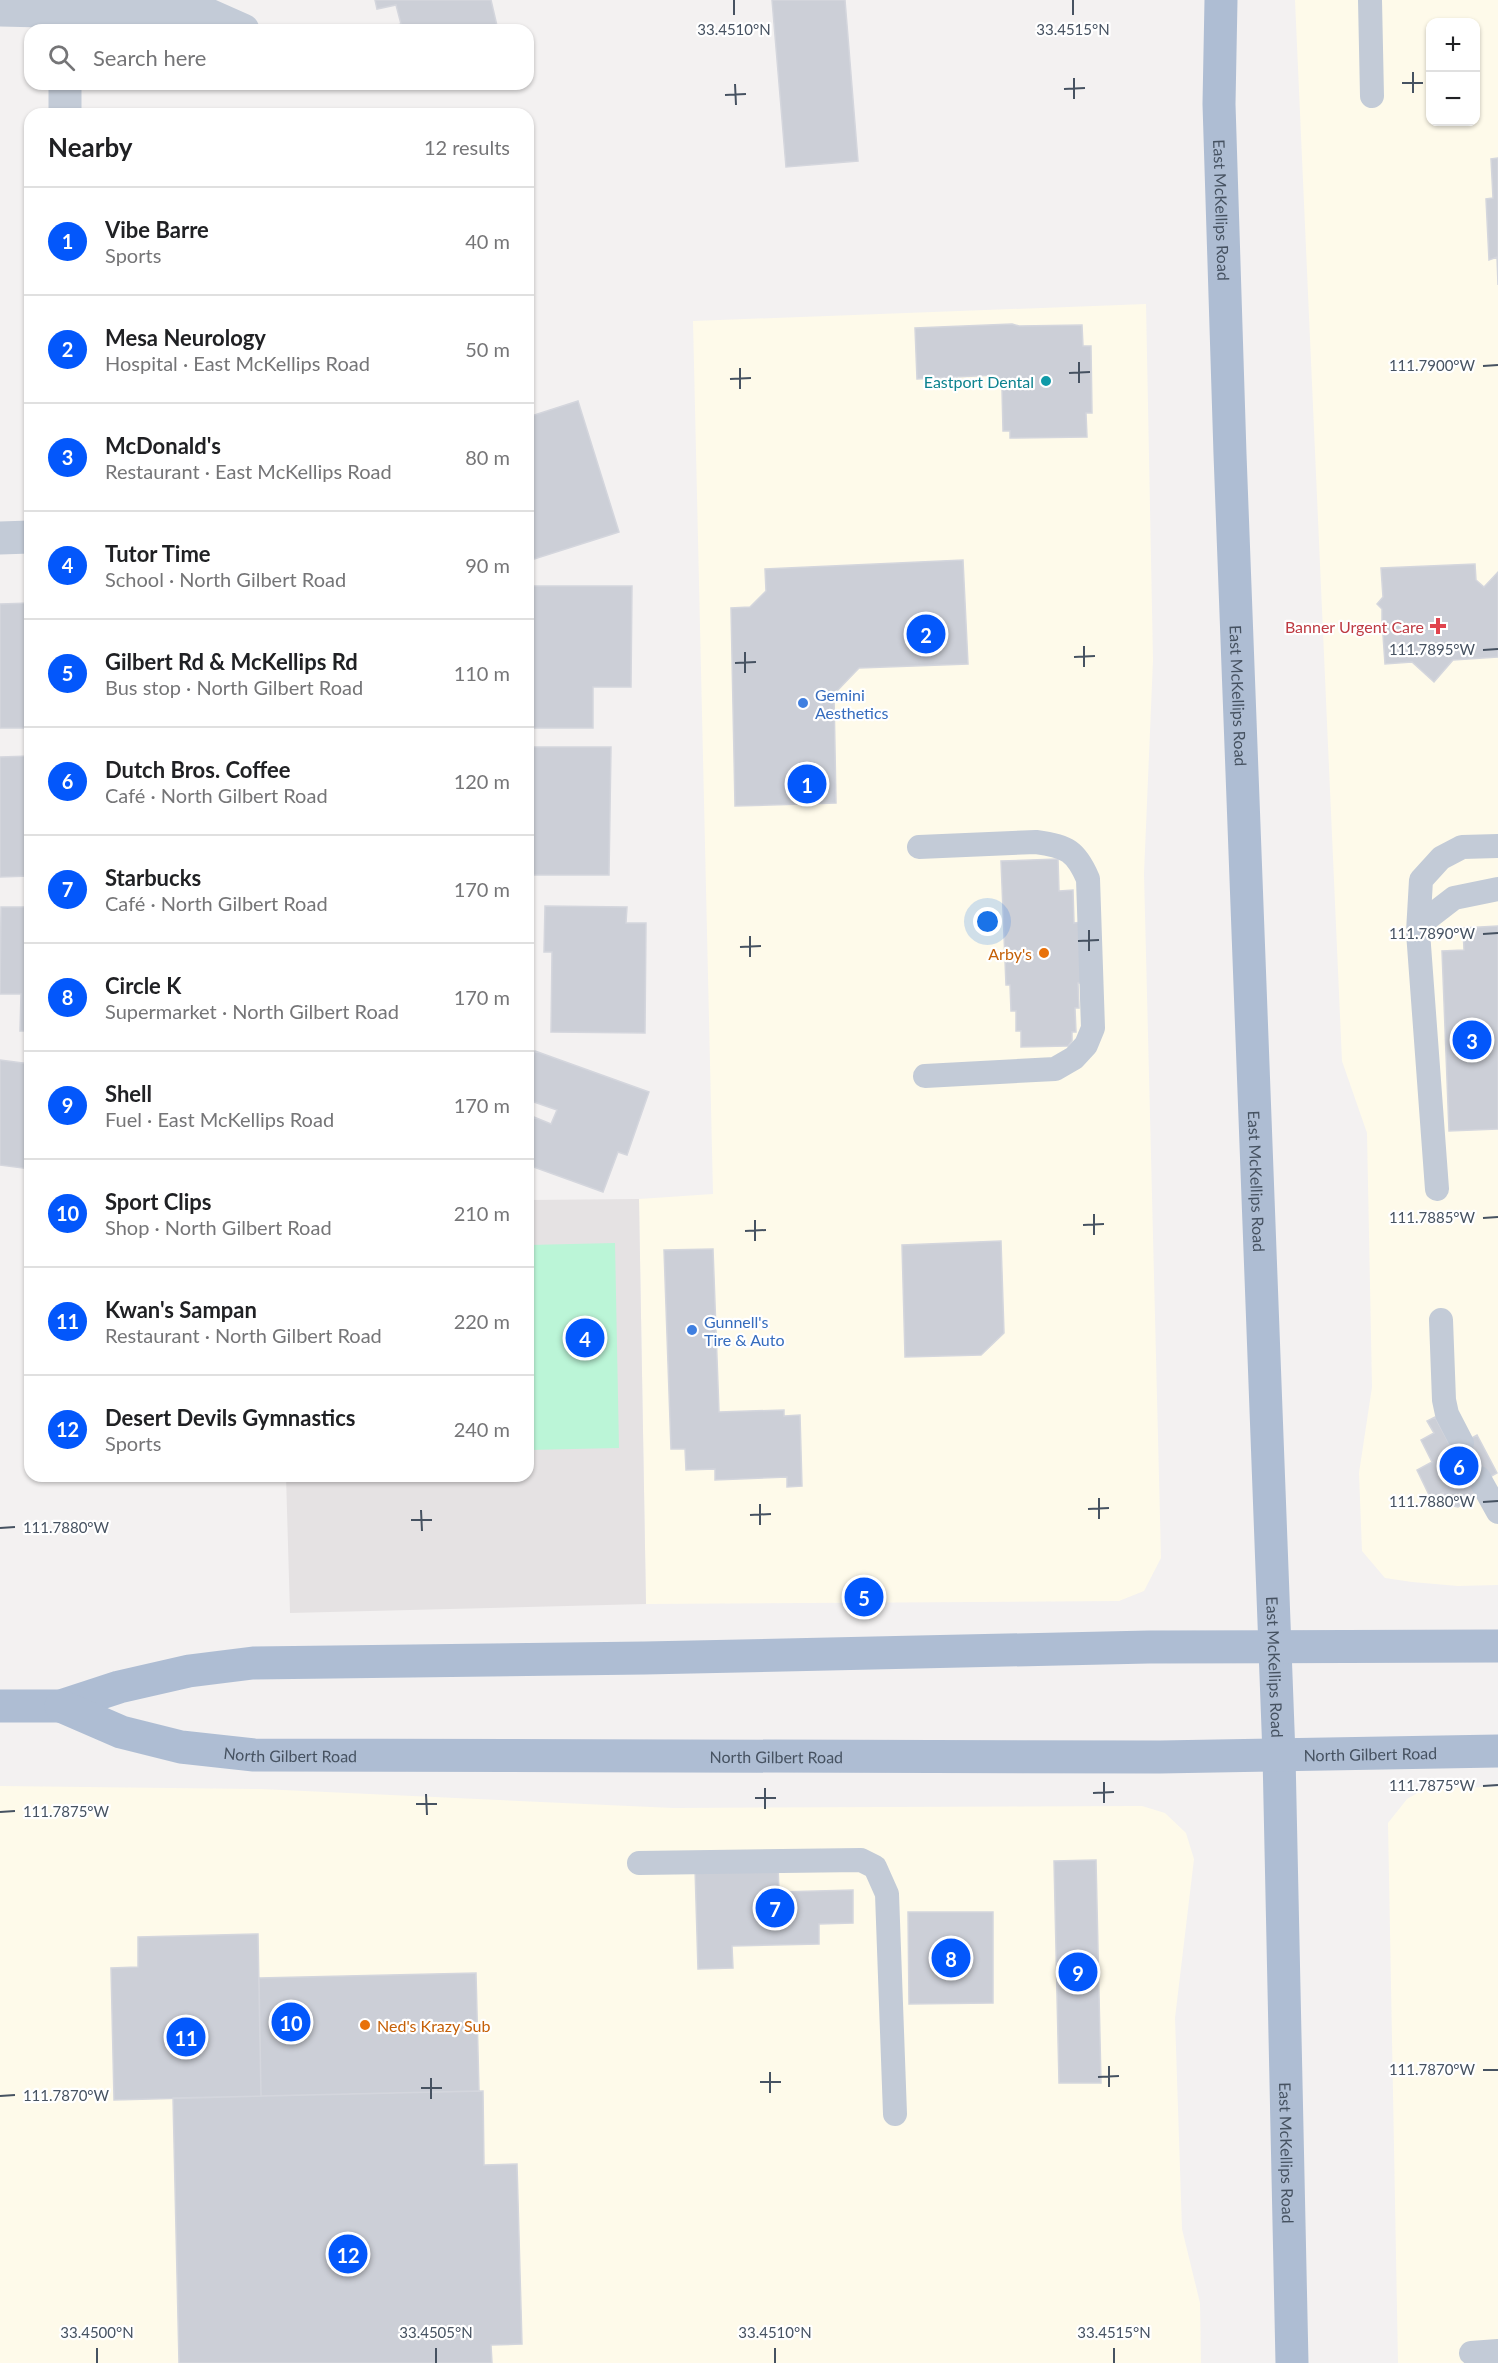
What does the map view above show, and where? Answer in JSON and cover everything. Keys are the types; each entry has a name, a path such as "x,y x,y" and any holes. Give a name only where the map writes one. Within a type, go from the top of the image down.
{"main road":[{"name":"East McKellips Road","path":"1221,0 1219,104 1229,407 1279,1755 1292,2363"},
{"name":"North Gilbert Road","path":"0,1706 61,1706 119,1687 189,1671 253,1663 1275,1646 1498,1646"},
{"name":"North Gilbert Road","path":"61,1706 121,1732 181,1747 254,1755 1160,1757 1498,1751"}],"street":[{"path":"0,10 64,14 209,15 229,24"},
{"path":"65,90 65,108"},
{"path":"0,538 24,537"}],"lane":[{"path":"1370,0 1372,96"},
{"path":"919,848 1036,842 1053,844 1070,850 1081,862 1088,879 1093,1028 1086,1045 1074,1058 1055,1069 925,1076"},
{"path":"1437,1190 1419,925 1421,880 1441,858 1462,847 1498,846"},
{"path":"1419,925 1454,898 1498,889"},
{"path":"1441,1320 1444,1400 1447,1414 1462,1443"},
{"path":"1479,1478 1498,1512"},
{"path":"639,1863 861,1860 875,1867 887,1894 895,2114"},
{"path":"1472,2353 1498,2351"}],"shaded area":[{"path":"1295,0 1498,0 1498,1585 1458,1586 1385,1578 1362,1551 1359,1473 1372,1387 1367,1133 1342,1061"},
{"path":"1146,304 1153,660 1144,874 1161,1558 1144,1591 1119,1601 646,1604 639,1199 713,1194 693,321"},
{"path":"639,1199 646,1604 290,1613 286,1482 534,1482 534,1200"},
{"path":"0,1786 261,1789 673,1808 1142,1806 1165,1813 1186,1833 1194,1859 1175,2018 1182,2229 1200,2303 1201,2363 0,2363"},
{"path":"1498,1787 1498,2363 1398,2363 1388,1823 1407,1799 1426,1788"}],"green space":[{"path":"615,1243 619,1448 534,1450 534,1245"}],"building":[{"path":"375,0 491,0 497,24 401,24 396,5 377,9"},
{"path":"772,0 845,0 858,161 786,167"},
{"path":"1498,158 1498,285 1497,257 1489,260 1486,199 1493,198 1491,159"},
{"name":"Eastport Dental","path":"1012,324 1019,326 1082,325 1083,346 1091,346 1092,413 1086,413 1087,437 1010,438 1010,431 1003,431 1002,389 1011,389 1011,382 1004,384 996,375 917,379 915,328"},
{"path":"578,401 619,532 534,559 534,415"},
{"path":"963,560 968,664 859,668 834,694 836,803 735,806 731,608 750,607 766,591 765,569"},
{"name":"Banner Urgent Care","path":"1475,564 1476,580 1484,587 1498,572 1498,657 1453,660 1434,682 1412,662 1385,664 1383,635 1375,628 1382,623 1382,609 1377,604 1383,597 1381,568"},
{"path":"534,586 632,586 631,687 593,687 593,728 534,728"},
{"path":"24,603 24,728 0,728 0,604"},
{"path":"534,747 611,747 609,875 534,875"},
{"path":"24,756 24,876 0,877 0,757"},
{"name":"Arby's","path":"1058,859 1059,891 1073,890 1074,923 1082,922 1084,983 1078,983 1079,1008 1075,1008 1076,1032 1072,1032 1072,1041 1068,1046 1021,1047 1021,1031 1016,1031 1016,1011 1011,1011 1010,985 1006,985 1001,861"},
{"path":"545,906 627,907 626,923 646,923 645,1033 551,1032 552,952 544,952"},
{"path":"1,907 24,907 24,1031 20,1031 21,994 0,994"},
{"path":"1498,926 1498,1129 1449,1131 1442,951 1464,950 1463,928"},
{"path":"535,1051 649,1092 627,1155 618,1152 603,1192 534,1167 534,1117 551,1124 557,1110 534,1102"},
{"path":"0,1060 24,1063 24,1168 0,1165"},
{"path":"1001,1241 1004,1333 981,1355 905,1357 902,1245"},
{"name":"Gunnell's Tire & Auto","path":"713,1249 719,1412 784,1410 784,1416 800,1415 802,1486 787,1487 787,1477 715,1480 715,1469 686,1470 685,1449 671,1449 664,1250"},
{"path":"1435,1417 1452,1449 1477,1435 1497,1473 1488,1478 1477,1497 1458,1507 1449,1505 1443,1493 1431,1499 1417,1470 1432,1462 1421,1440 1434,1433 1427,1421"},
{"path":"1096,1860 1101,2083 1059,2083 1054,1861"},
{"path":"778,1866 779,1892 853,1890 853,1923 819,1924 819,1944 732,1946 733,1968 698,1969 695,1868"},
{"path":"908,1912 993,1912 993,2003 909,2004"},
{"path":"258,1934 261,2096 114,2100 111,1968 138,1967 138,1937"},
{"path":"476,1973 479,2091 261,2096 259,1978"},
{"path":"483,2091 484,2165 517,2164 522,2344 491,2345 492,2363 179,2363 173,2098"}],"place":[{"name":"Eastport Dental","path":"1046,381"},
{"name":"Banner Urgent Care","path":"1438,626"},
{"name":"Mesa Neurology","path":"926,634"},
{"name":"Gemini Aesthetics","path":"803,703"},
{"name":"Vibe Barre","path":"807,784"},
{"name":"Arby's","path":"1044,953"},
{"name":"McDonald's","path":"1472,1040"},
{"name":"Gunnell's Tire & Auto","path":"692,1330"},
{"name":"Tutor Time","path":"585,1338"},
{"name":"Dutch Bros. Coffee","path":"1459,1466"},
{"name":"Gilbert Rd & McKellips Rd","path":"864,1597"},
{"name":"Starbucks","path":"775,1908"},
{"name":"Circle K","path":"951,1958"},
{"name":"Shell","path":"1078,1972"},
{"name":"Sport Clips","path":"291,2022"},
{"name":"Ned's Krazy Sub","path":"365,2025"},
{"name":"Kwan's Sampan","path":"186,2037"},
{"name":"Desert Devils Gymnastics","path":"348,2254"}]}
